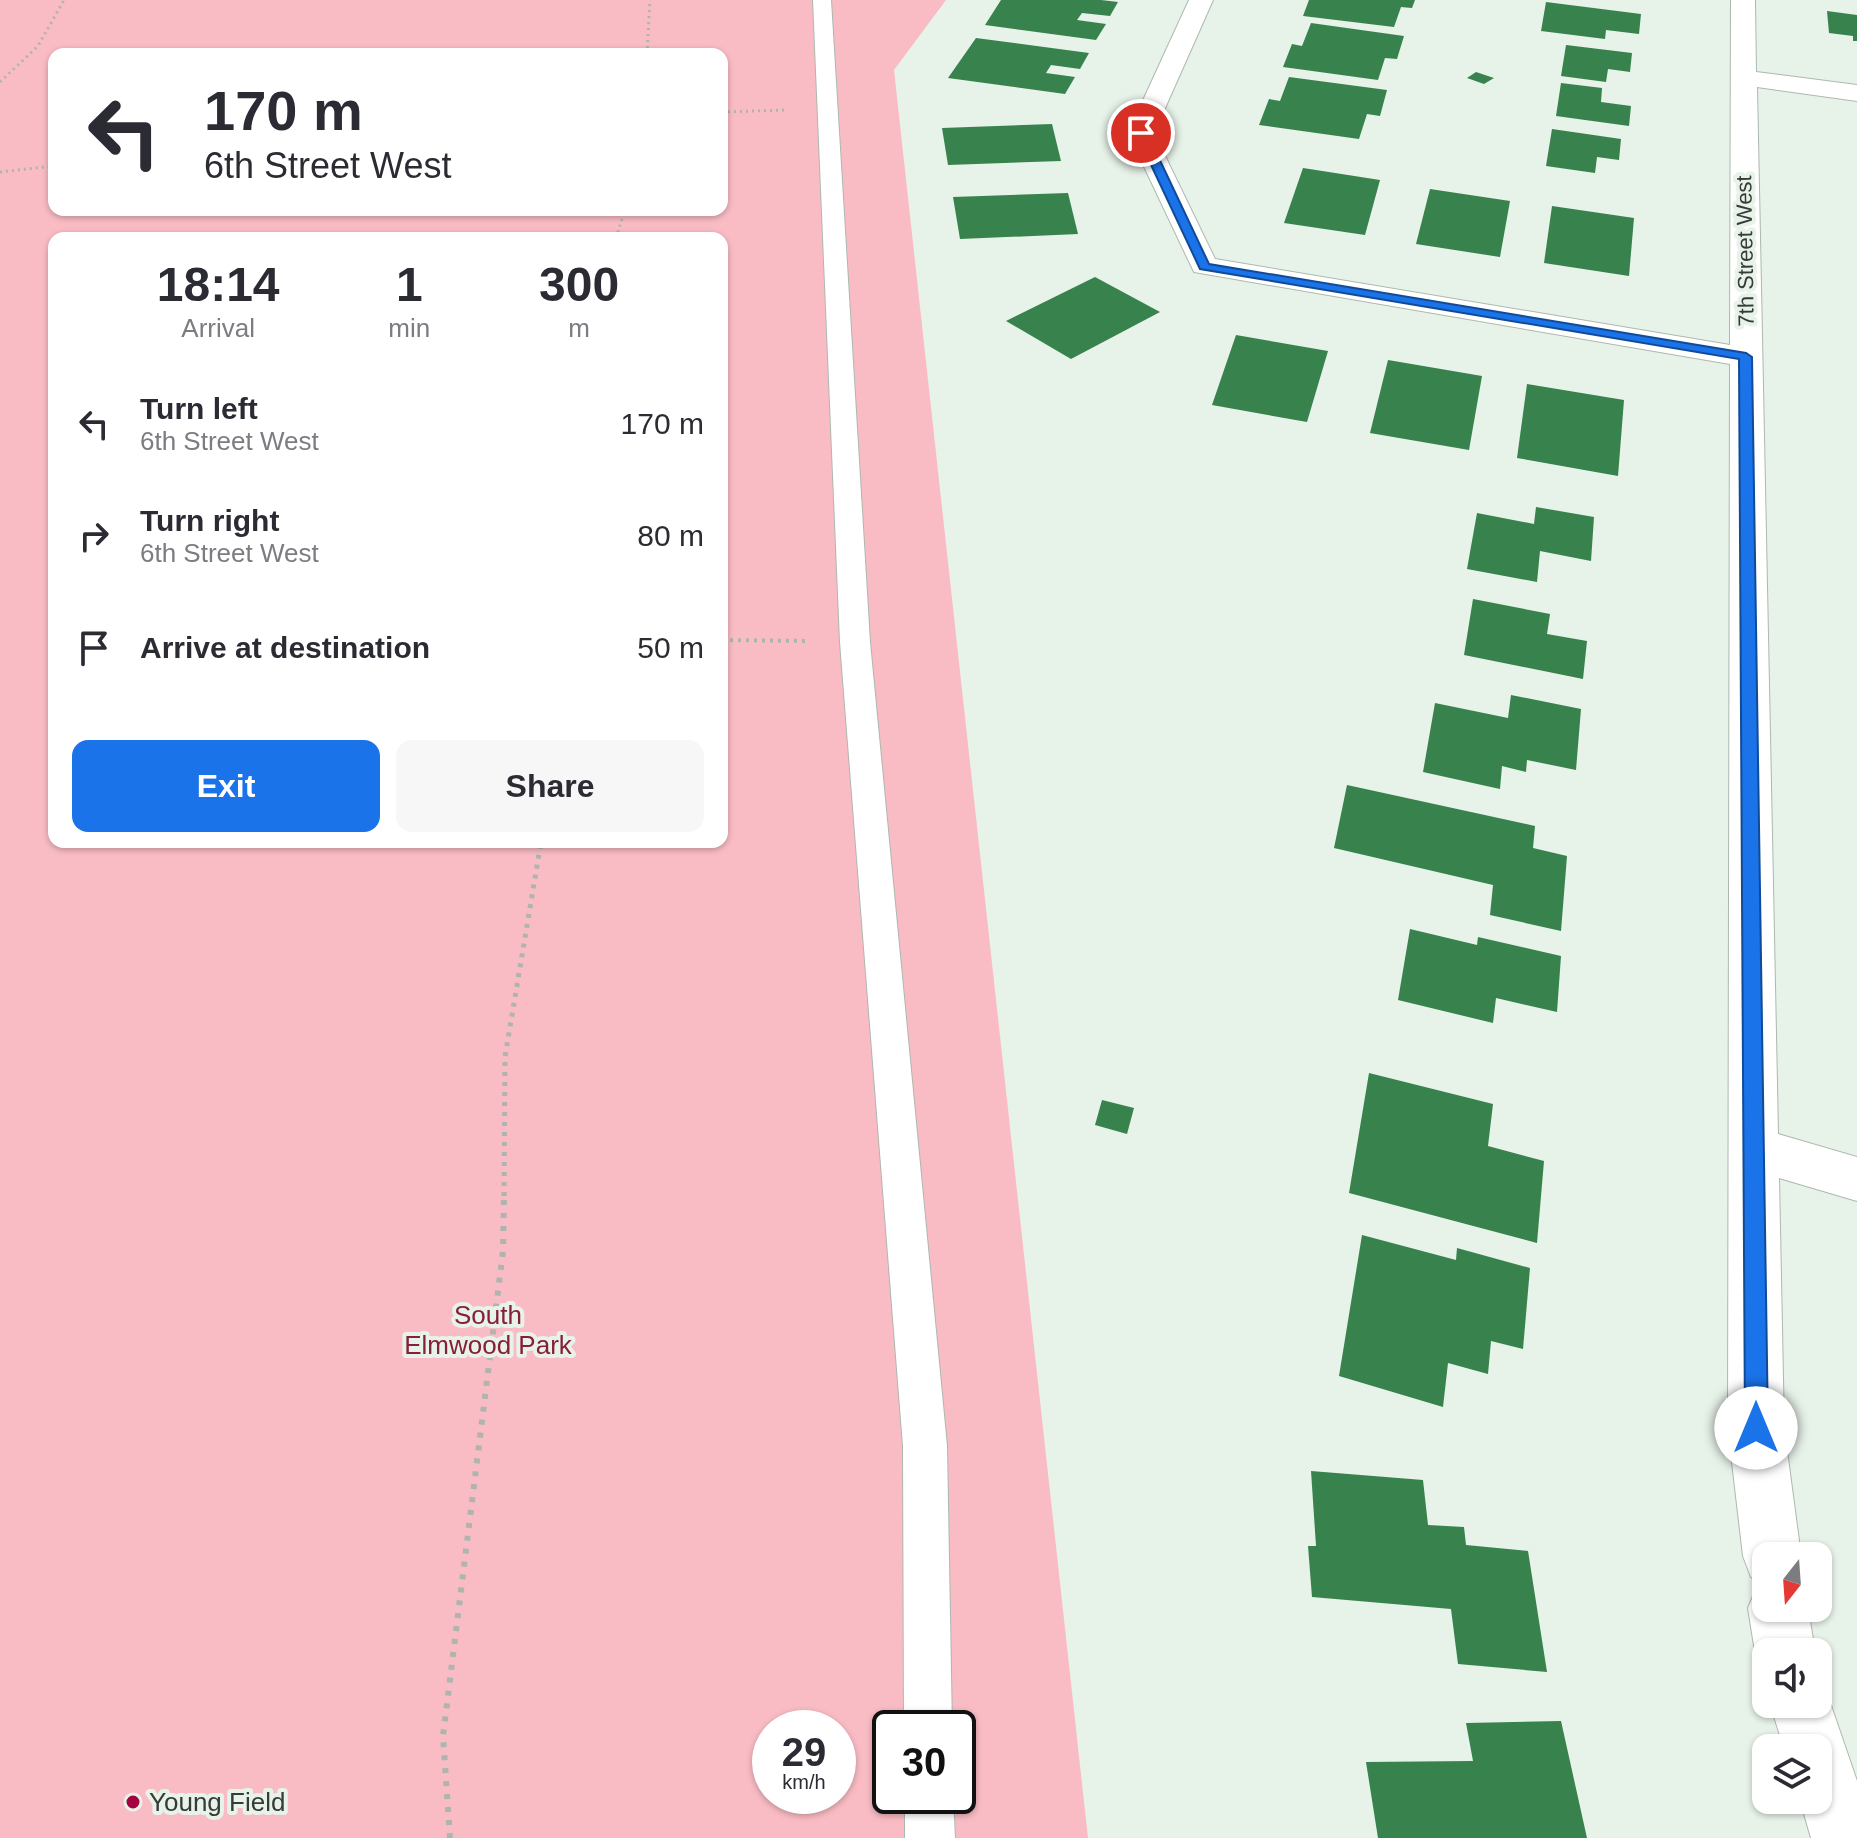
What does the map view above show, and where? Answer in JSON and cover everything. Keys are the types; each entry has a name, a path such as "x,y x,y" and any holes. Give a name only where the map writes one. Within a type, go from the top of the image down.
{"street":[{"path":"1201,0 1141,133 1204,266 1746,357"},
{"name":"7th Street West","path":"1743,0 1756,1428 1770,1542"},
{"path":"1743,78 1857,93"},
{"path":"1754,1149 1857,1179"},
{"path":"1832,1802 1843,1838"}],"lane":[{"path":"822,0 855,642 925,1446 928,1710"},
{"path":"929,1814 930,1838"}],"path":[{"path":"0,82 13,73 51,32 64,0"},
{"path":"647,48 650,0"},
{"path":"728,112 827,109"},
{"path":"0,172 48,167"},
{"path":"728,640 855,642"},
{"path":"450,1838 443,1736 503,1251 505,1057 540,848"}],"green space":[{"name":"South Elmwood Park","path":"0,0 946,0 894,70 1088,1838 0,1838"}],"building":[{"path":"1001,0 1118,2 1110,16 1082,13 1077,20 1106,24 1096,40 985,25"},
{"path":"1309,0 1415,0 1412,8 1401,7 1394,27 1303,16"},
{"path":"1546,2 1641,14 1639,34 1606,30 1605,39 1541,31"},
{"path":"1827,11 1857,15 1857,41 1853,41 1853,36 1829,33"},
{"path":"1311,23 1404,36 1397,59 1385,58 1378,80 1283,67 1292,44 1302,46"},
{"path":"976,38 1089,53 1080,69 1051,65 1046,73 1075,77 1065,94 948,78"},
{"path":"1566,45 1632,53 1630,72 1608,69 1606,82 1561,76"},
{"path":"1476,72 1494,78 1484,84 1467,78"},
{"path":"1289,77 1387,90 1380,116 1367,114 1359,139 1259,125 1269,99 1280,101"},
{"path":"1561,83 1602,88 1601,102 1631,106 1629,126 1556,116"},
{"path":"1052,124 1061,161 948,165 942,128"},
{"path":"1552,129 1621,139 1619,160 1597,157 1595,173 1546,166"},
{"path":"1303,168 1380,180 1365,235 1284,223"},
{"path":"1430,189 1510,201 1500,257 1416,244"},
{"path":"1068,193 1078,234 960,239 953,197"},
{"path":"1552,206 1634,218 1629,276 1544,263"},
{"path":"1095,277 1160,312 1071,359 1006,321"},
{"path":"1236,335 1328,351 1307,422 1212,405"},
{"path":"1388,360 1482,376 1469,450 1370,433"},
{"path":"1527,384 1624,400 1618,476 1517,458"},
{"path":"1536,507 1594,517 1591,561 1540,551 1537,582 1467,569 1477,513 1534,524"},
{"path":"1473,599 1550,614 1547,634 1587,641 1583,679 1464,655"},
{"path":"1511,695 1581,709 1576,770 1527,760 1526,772 1502,766 1500,789 1423,772 1435,703 1508,718"},
{"path":"1347,785 1535,826 1533,848 1567,856 1561,931 1490,915 1493,885 1334,848"},
{"path":"1410,929 1477,945 1478,937 1561,956 1557,1012 1496,998 1493,1023 1398,1000"},
{"path":"1369,1073 1493,1104 1488,1146 1544,1161 1537,1243 1349,1193"},
{"path":"1102,1100 1134,1108 1127,1134 1095,1125"},
{"path":"1362,1235 1456,1260 1457,1248 1530,1268 1523,1349 1491,1341 1488,1374 1448,1363 1443,1407 1339,1376"},
{"path":"1311,1471 1423,1480 1428,1525 1464,1527 1466,1545 1528,1551 1547,1672 1458,1664 1451,1609 1312,1597 1308,1546 1316,1546"},
{"path":"1561,1721 1587,1838 1378,1838 1366,1762 1473,1761 1466,1723"}],"place":[{"name":"Young Field","path":"133,1802"}],"route":[{"path":"1141,133 1204,266 1746,357 1756,1428"}]}
